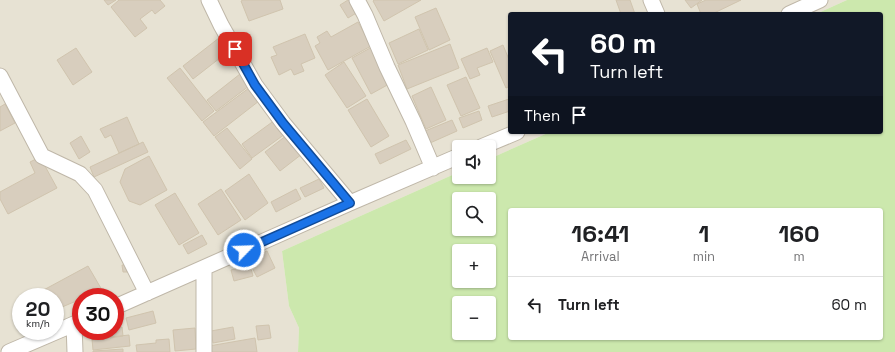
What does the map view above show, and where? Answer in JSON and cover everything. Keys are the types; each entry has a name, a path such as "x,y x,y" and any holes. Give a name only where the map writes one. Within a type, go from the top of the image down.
{"street":[{"path":"210,0 221,25 255,85 283,123 350,203"},
{"path":"357,0 433,168"},
{"path":"651,0 656,12"},
{"path":"793,12 820,0"},
{"path":"0,76 42,156 80,174 95,190 147,293"},
{"path":"496,141 512,134"},
{"path":"124,303 452,159"},
{"path":"204,268 204,352"},
{"path":"9,352 72,325"},
{"path":"75,352 76,340"}],"shaded area":[{"path":"0,0 847,0 820,12 508,12 508,134 545,134 496,156 496,140 452,140 452,175 282,251 289,306 299,328 298,352 0,352"}],"green space":[{"path":"847,0 895,0 895,352 298,352 299,328 289,306 282,251 452,175 452,184 496,184 496,156 545,134 883,134 883,12 820,12"}],"building":[{"path":"104,0 116,0 108,5"},
{"path":"119,0 160,0 165,6 155,14 152,10 140,19 147,28 135,37 111,7"},
{"path":"280,0 283,9 249,21 241,1"},
{"path":"348,0 351,0 358,12 348,18 340,5"},
{"path":"421,0 384,21 373,1"},
{"path":"616,0 630,0 634,12 620,12"},
{"path":"685,0 702,0 691,8"},
{"path":"706,0 741,0 716,12 700,12 697,4"},
{"path":"436,8 450,40 429,50 415,17"},
{"path":"358,22 371,46 328,70 315,46 320,43 317,37 327,31 331,37"},
{"path":"419,29 428,50 398,64 389,43"},
{"path":"305,34 315,58 301,64 304,71 294,75 291,69 279,75 271,57 277,55 273,47"},
{"path":"219,38 229,51 193,79 183,66"},
{"path":"450,44 459,68 407,89 398,65"},
{"path":"503,45 508,57 508,87 506,88 490,51"},
{"path":"372,47 391,83 371,94 352,58"},
{"path":"76,48 92,72 73,85 57,60"},
{"path":"487,48 493,62 477,68 480,75 470,79 461,59"},
{"path":"344,62 366,96 347,108 325,75"},
{"path":"180,68 214,111 202,121 167,78"},
{"path":"240,74 249,86 216,111 207,100"},
{"path":"466,77 480,108 461,116 447,85"},
{"path":"431,87 446,120 426,129 412,96"},
{"path":"249,88 259,101 214,136 203,122"},
{"path":"367,99 389,136 371,147 348,110"},
{"path":"508,99 508,112 492,117 488,106"},
{"path":"5,104 15,123 0,131 0,107"},
{"path":"479,111 482,120 463,128 459,118"},
{"path":"127,117 139,144 119,153 111,135 105,138 100,129"},
{"path":"275,120 285,134 252,158 242,144"},
{"path":"452,120 457,131 430,143 425,131"},
{"path":"227,128 252,159 240,169 215,137"},
{"path":"287,135 302,154 280,171 265,152"},
{"path":"81,136 90,152 79,159 70,143"},
{"path":"406,140 411,149 380,164 375,154"},
{"path":"143,142 148,152 94,177 90,167"},
{"path":"149,156 167,190 140,205 129,201 120,182 125,169"},
{"path":"40,157 57,188 8,214 0,199 0,192 35,173 30,162"},
{"path":"249,174 268,203 245,220 225,191"},
{"path":"319,179 324,188 305,197 300,188"},
{"path":"221,189 241,220 218,235 198,204"},
{"path":"296,189 301,199 276,212 271,202"},
{"path":"175,193 199,233 179,245 155,205"},
{"path":"202,235 207,244 188,254 183,245"},
{"path":"267,251 275,268 257,277 248,260"},
{"path":"122,265 127,265 127,272 123,272"},
{"path":"250,265 253,276 234,281 231,270"},
{"path":"88,266 101,288 72,288 72,303 64,306 64,288 47,288"},
{"path":"153,311 156,323 129,330 126,318"},
{"path":"269,325 271,338 258,340 256,326"},
{"path":"233,327 235,339 213,343 211,331"},
{"path":"195,328 196,349 175,351 173,330"},
{"path":"129,335 130,346 93,350 92,340 124,340 124,336"},
{"path":"255,338 257,352 210,352 209,346"},
{"path":"169,339 170,352 137,352 136,345 156,343 156,340"},
{"path":"123,349 123,352 93,352 93,351"}],"route":[{"path":"235,49 255,85 283,123 350,203 244,250"}]}
